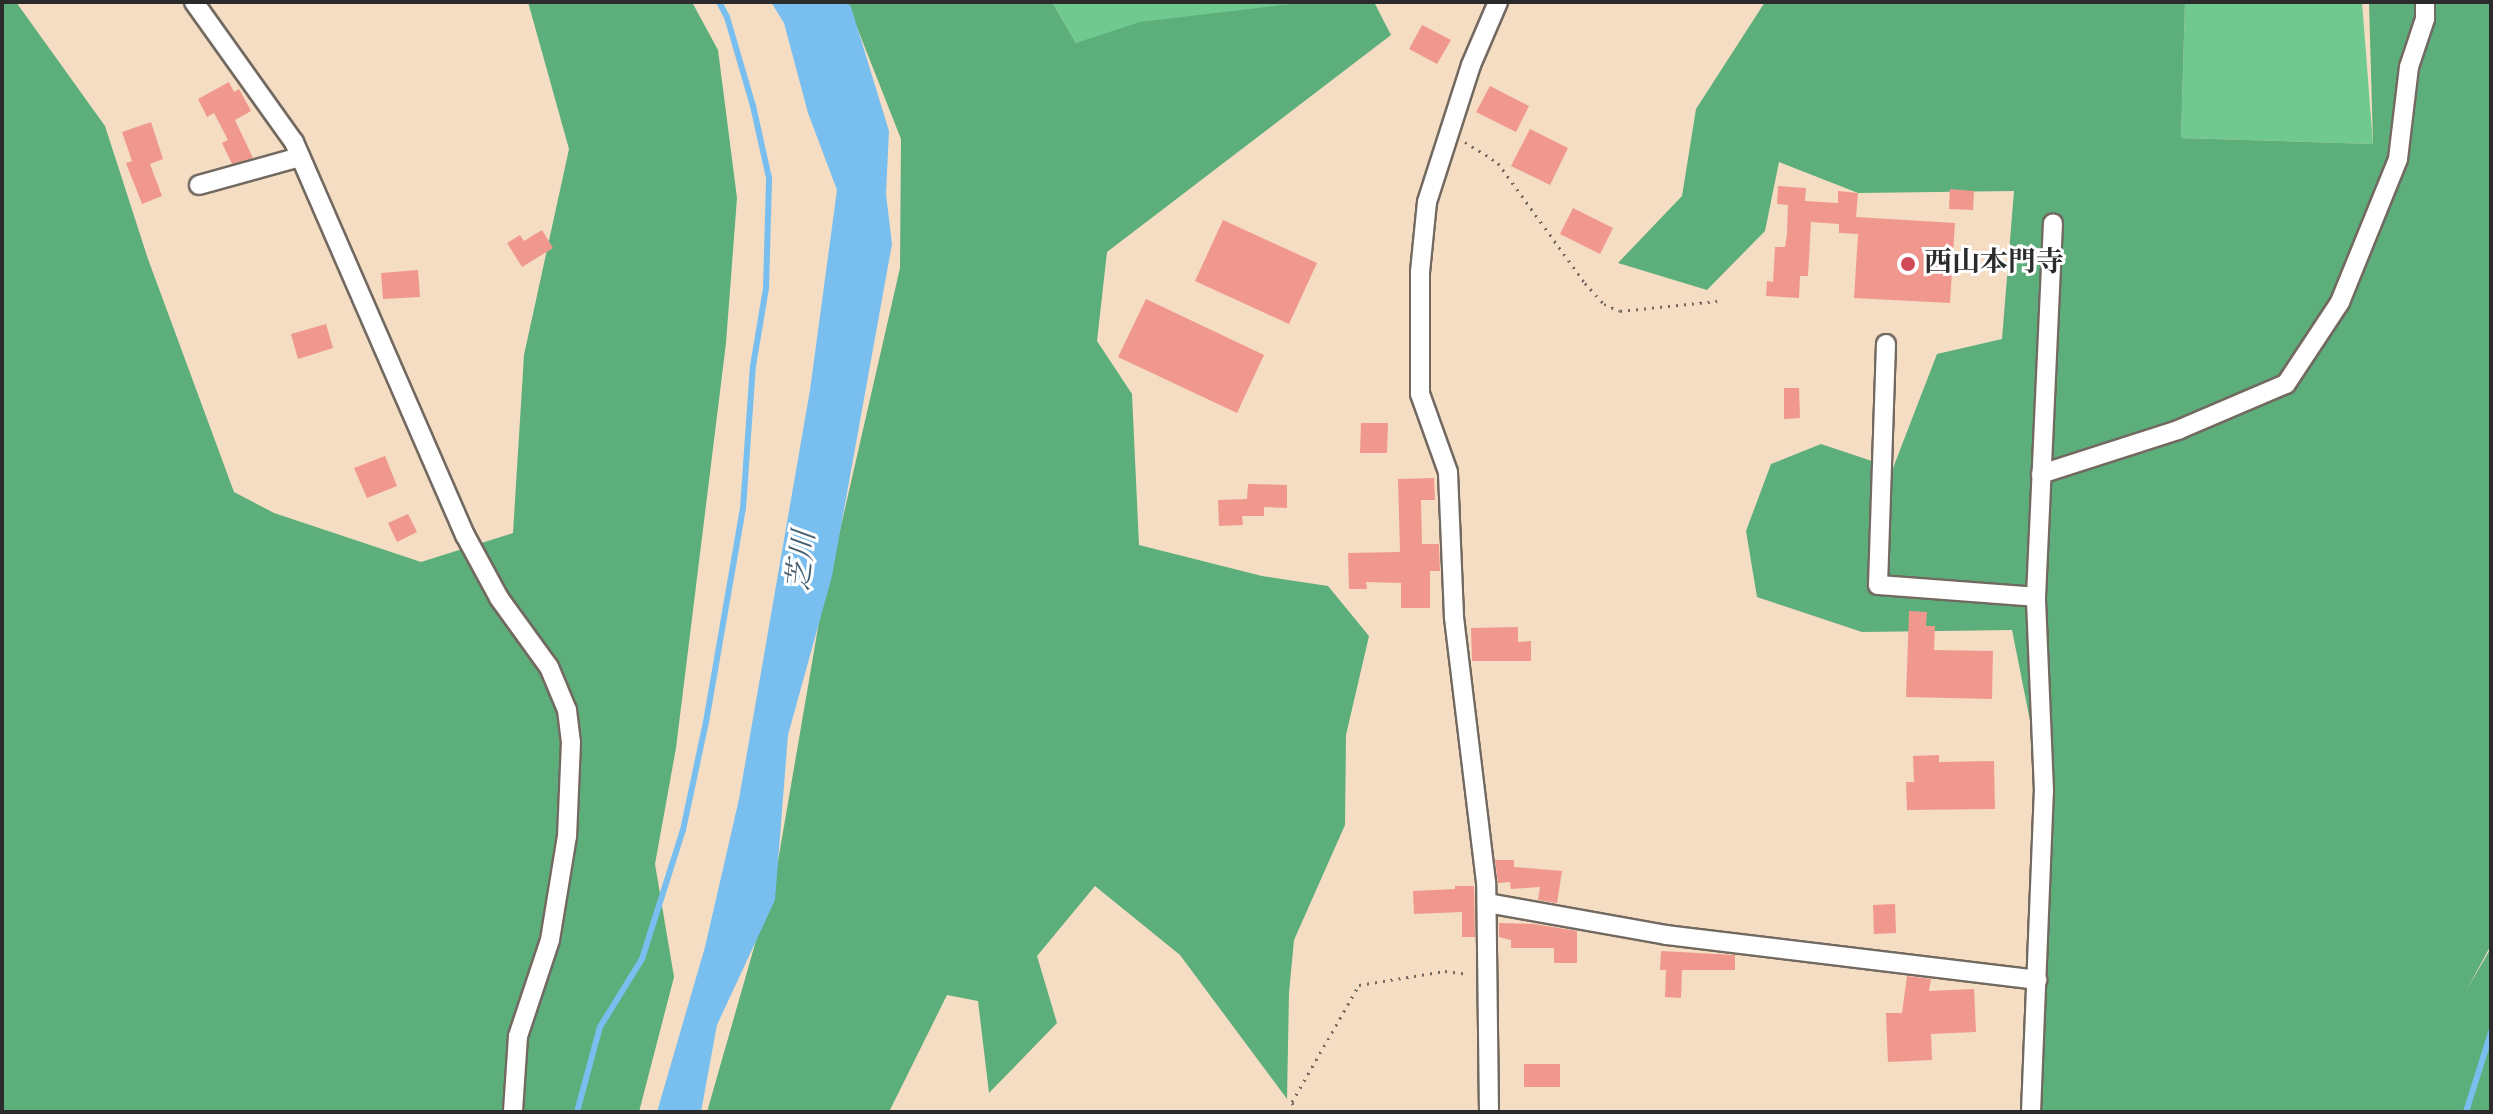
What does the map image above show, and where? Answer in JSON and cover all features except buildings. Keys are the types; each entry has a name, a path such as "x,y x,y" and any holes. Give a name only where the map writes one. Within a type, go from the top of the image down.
{"street":[{"path":"194,2 294,142 465,535 499,598 549,667 567,710 571,742 567,836 550,940 518,1036 513,1112"},
{"path":"1489,1112 1487,903 1454,616 1448,472 1420,394 1420,272 1427,202 1449,132 1498,2"},
{"path":"2041,474 2178,430 2286,384 2340,302 2398,159 2409,67 2425,19 2425,2"},
{"path":"199,185 300,157"},
{"path":"2031,1112 2044,791 2036,597 2053,223"},
{"path":"1886,344 1878,585 2036,597"},
{"path":"1487,903 1666,935 2037,980"}],"path":[{"path":"1449,132 1498,163 1604,304 1620,311 1717,301"},
{"path":"1296,1112 1292,1102 1359,985 1445,971 1489,976"}],"green space":[{"path":"2,2 16,2 105,126 148,259 234,492 274,513 421,562 513,533 524,355 569,149 528,2 692,2 718,50 737,198 726,343 676,748 655,864 674,977 639,1112 2,1112"},
{"path":"847,2 1052,2 1076,43 1140,22 1307,2 1374,2 1391,35 1107,252 1097,341 1132,394 1139,545 1262,576 1328,586 1369,636 1346,735 1345,825 1294,940 1289,993 1287,1099 1180,955 1095,886 1037,956 1057,1023 989,1093 978,1001 947,995 889,1112 707,1112 777,867 819,622 900,268 901,139"},
{"path":"1052,2 1302,2 1076,43"},
{"path":"1765,2 2185,2 2181,138 2373,144 2369,2 2491,2 2491,945 2466,991 2491,948 2491,1112 2031,1112 2044,791 2012,630 1862,632 1757,597 1746,531 1771,464 1821,444 1893,468 1937,354 2002,339 2014,191 1858,193 1779,162 1765,231 1707,290 1618,263 1682,196 1696,109"},
{"path":"2185,2 2362,2 2373,144 2181,138"}],"water":[{"name":"芝川","path":"771,2 847,2 851,7 889,131 886,194 892,244 832,576 788,735 775,900 717,1025 701,1112 657,1112 705,947 739,799 810,390 837,190 808,113 784,23"}],"waterway":[{"path":"577,1112 600,1027 642,959 683,830 706,722 743,508 753,366 766,288 769,178 753,106 727,17 719,2"},
{"path":"2466,1112 2491,1032"}],"place":[{"name":"西山本門寺","path":"1908,264"}]}
